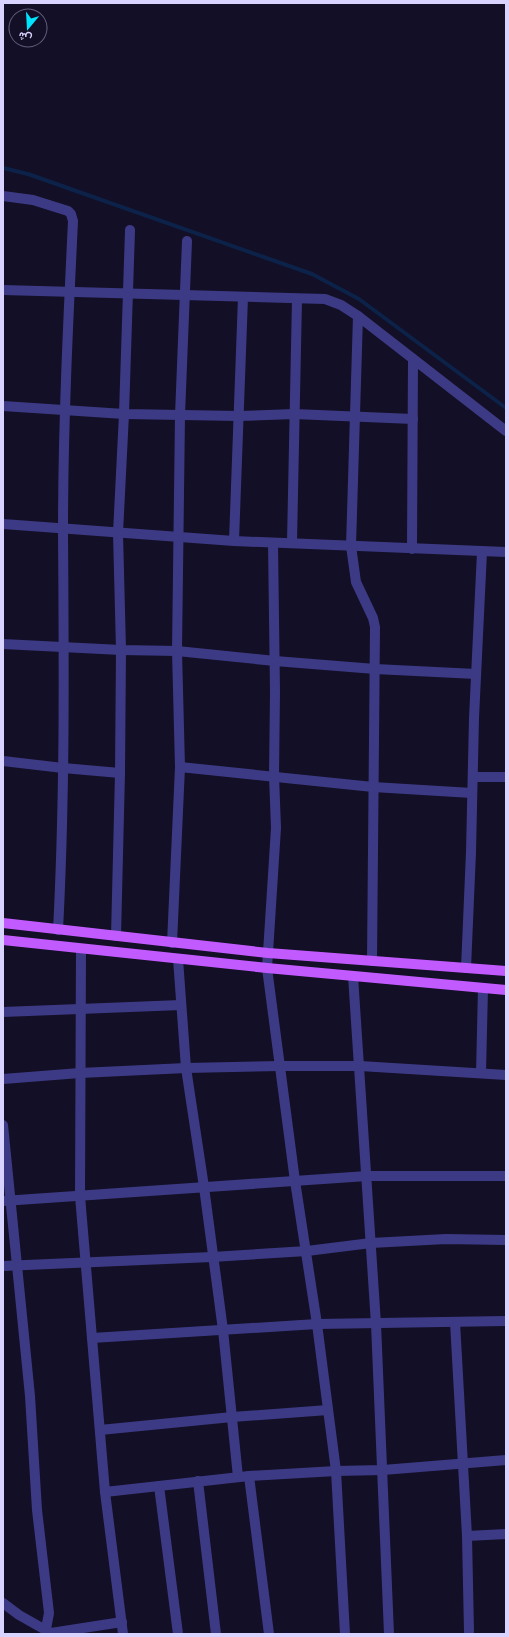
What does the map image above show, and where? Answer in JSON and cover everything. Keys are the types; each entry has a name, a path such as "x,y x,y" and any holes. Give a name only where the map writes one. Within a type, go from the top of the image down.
{"main road":[{"path":"3,923 268,953 506,971"},
{"path":"3,940 267,968 506,990"}],"street":[{"path":"3,196 32,200 70,212 72,220 65,410 63,529 63,842 58,930"},
{"path":"116,936 121,650 118,533 124,414 130,230"},
{"path":"172,942 180,767 177,651 180,415 187,241"},
{"path":"3,290 325,299 341,305 358,316 506,431"},
{"path":"234,541 243,297"},
{"path":"292,542 297,298"},
{"path":"358,316 351,546 356,582 373,618 375,627 372,961"},
{"path":"412,549 413,359"},
{"path":"3,406 124,414 238,416 294,414 413,419"},
{"path":"3,524 179,538 506,552"},
{"path":"273,543 275,661 274,776 276,828 267,968 295,1181 307,1251 336,1471 345,1634"},
{"path":"466,968 476,674 482,552"},
{"path":"3,644 121,650 177,651 275,661 476,674"},
{"path":"3,761 120,773"},
{"path":"180,767 373,787 472,793"},
{"path":"473,777 506,777"},
{"path":"81,949 80,1196 105,1492 123,1634"},
{"path":"178,959 186,1068 204,1187 222,1330 238,1477"},
{"path":"353,976 376,1324 389,1634"},
{"path":"481,1073 483,988"},
{"path":"3,1012 181,1005"},
{"path":"3,1079 80,1073 186,1068 280,1066 360,1066 506,1075"},
{"path":"3,1126 7,1201 16,1265 30,1396 37,1510 50,1632"},
{"path":"7,1201 367,1176 506,1176"},
{"path":"3,1266 212,1257 307,1251 371,1244 446,1239 506,1240"},
{"path":"92,1338 317,1324 506,1321"},
{"path":"455,1322 464,1464 469,1632"},
{"path":"100,1430 232,1417 328,1410"},
{"path":"105,1492 249,1476 383,1470 506,1460"},
{"path":"249,1476 269,1634"},
{"path":"198,1481 216,1634"},
{"path":"159,1486 178,1634"},
{"path":"467,1536 506,1534"},
{"path":"3,1603 19,1615 50,1632 122,1622"}],"waterway":[{"path":"3,168 28,174 312,274 359,299 506,408"}]}
